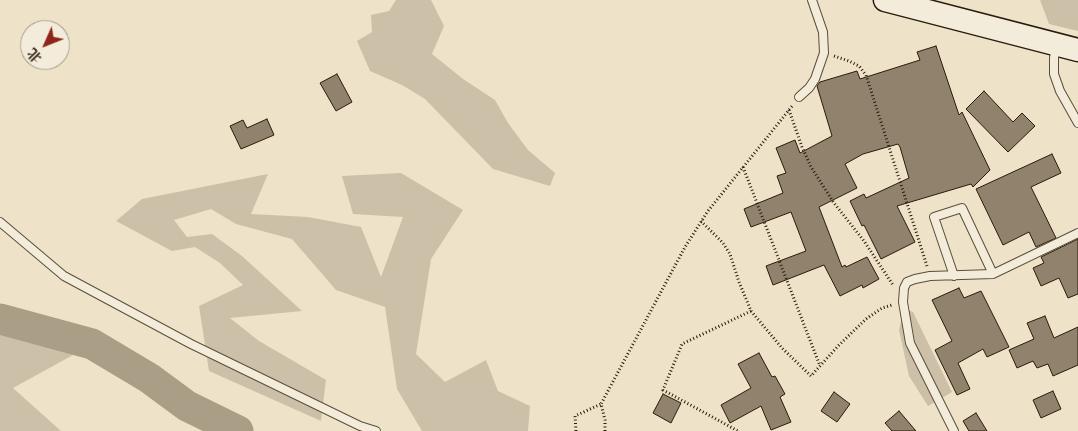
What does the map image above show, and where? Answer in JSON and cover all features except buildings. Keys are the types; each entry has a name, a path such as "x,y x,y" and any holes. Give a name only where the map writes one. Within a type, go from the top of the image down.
{"main road":[{"path":"885,0 1067,47"}],"lane":[{"path":"798,97 809,88 815,79 824,53 823,32 812,0"},
{"path":"1067,47 1054,58 1054,74 1060,91 1078,123"},
{"path":"954,276 934,217 962,208 993,274"},
{"path":"0,222 64,276 191,344 360,426 376,431"},
{"path":"954,431 910,343 903,302 904,288 907,282 914,278 930,276 993,274 1078,234"}],"path":[{"path":"824,53 859,66 866,75 930,276"},
{"path":"576,431 575,416 601,404 685,247 708,210 790,110 798,97"},
{"path":"701,221 723,243 730,254 738,282 751,311 782,348 810,376 866,320 882,308 903,302 864,241 834,203 815,173 802,147 790,110"},
{"path":"743,167 820,366"},
{"path":"738,431 663,390 682,344 751,311"},
{"path":"601,404 605,420 605,431"}],"shaded area":[{"path":"396,0 431,0 444,26 432,54 463,79 495,100 508,123 528,150 555,173 550,186 493,169 425,99 402,85 370,71 357,41 372,32 371,15 389,11"},
{"path":"1040,0 1078,0 1078,31 1049,24"},
{"path":"401,173 463,210 431,259 416,354 445,382 486,360 498,391 530,406 528,431 422,431 397,389 385,307 336,290 292,239 236,224 211,209 174,220 187,237 212,234 242,256 302,311 230,318 259,341 326,380 321,421 209,371 199,306 243,285 220,263 195,247 172,251 116,221 142,199 268,174 251,214 308,217 361,227 381,277 403,217 353,214 342,176"},
{"path":"908,310 913,312 952,392 928,406 909,376 899,330 903,313"},
{"path":"0,314 30,323 73,355 13,388 61,431 0,431"}],"waterway":[{"path":"0,319 92,344 149,378 187,406 238,431"}]}
